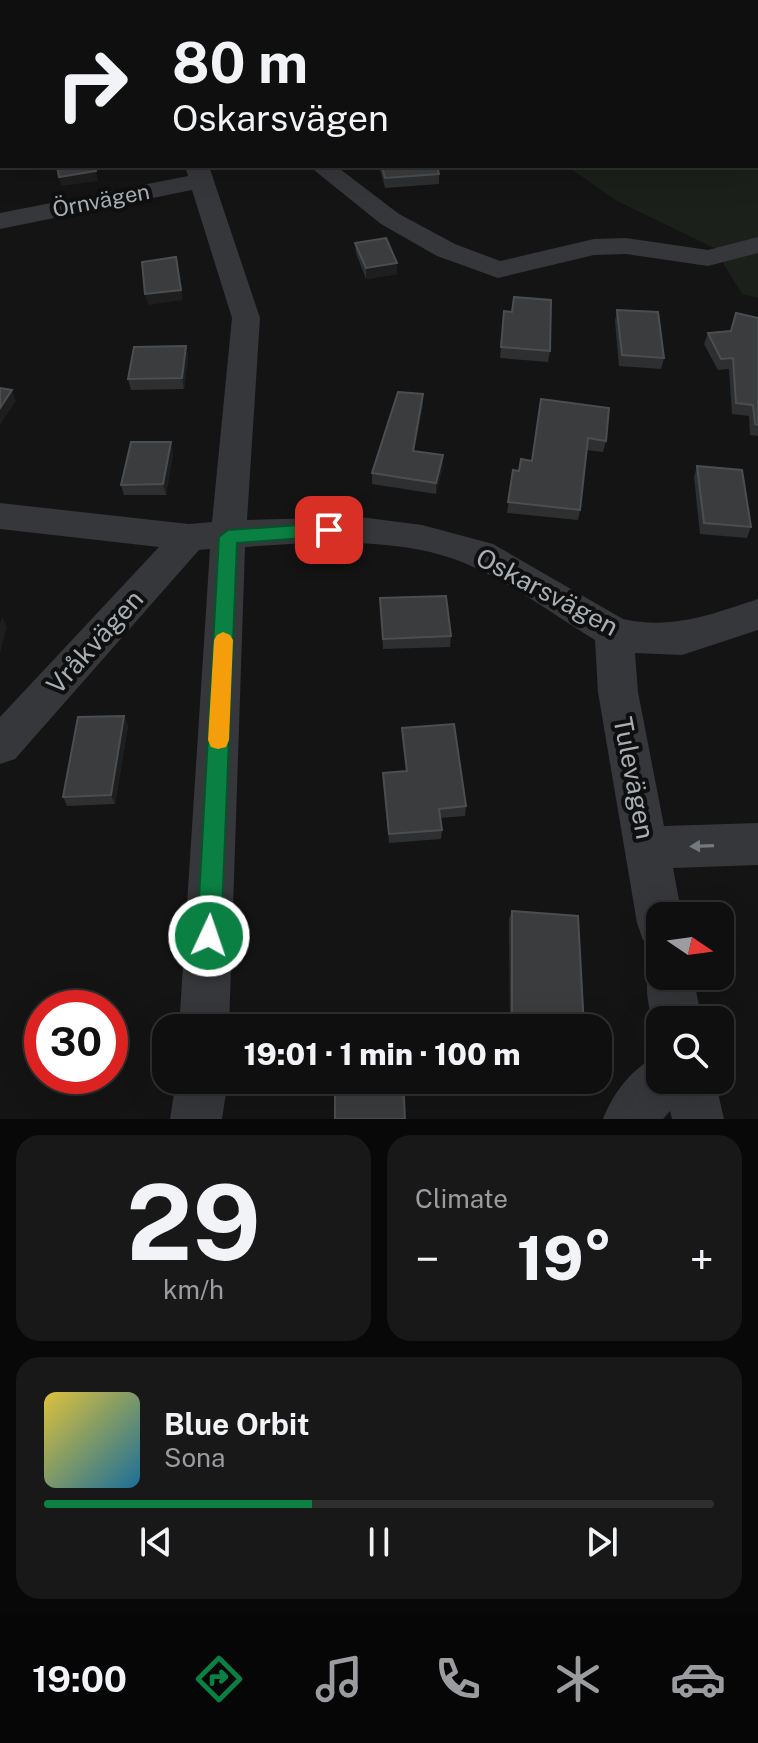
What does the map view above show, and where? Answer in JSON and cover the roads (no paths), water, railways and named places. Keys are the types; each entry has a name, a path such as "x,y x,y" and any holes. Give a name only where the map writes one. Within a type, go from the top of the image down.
{"street":[{"path":"324,168 390,219 446,250 498,270 594,247 626,246 708,258 758,245"},
{"path":"200,174 246,318 228,537 205,1014"},
{"name":"Örnvägen","path":"0,221 200,174"},
{"name":"Oskarsvägen","path":"0,516 189,537 228,537 297,530 360,530 451,544 480,554 614,632 643,639 682,639 758,614"},
{"name":"Vråkvägen","path":"0,746 189,537"},
{"name":"Tulevägen","path":"614,632 618,692 656,902"},
{"path":"647,848 758,844"},
{"path":"196,1119 200,1094"},
{"path":"629,1119 650,1094"},
{"path":"692,1094 698,1119"}]}
